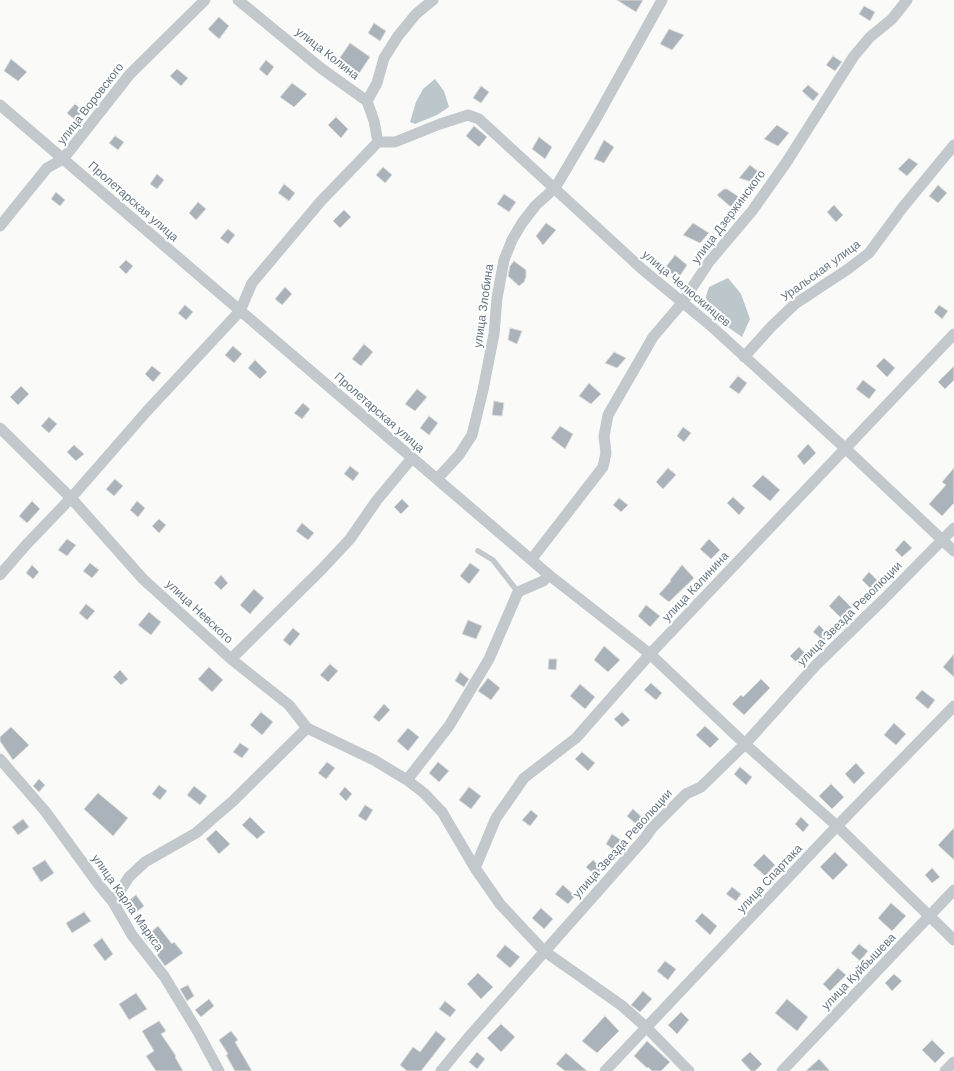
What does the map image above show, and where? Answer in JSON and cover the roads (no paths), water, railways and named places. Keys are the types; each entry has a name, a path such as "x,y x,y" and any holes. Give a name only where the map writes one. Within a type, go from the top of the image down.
{"street":[{"name":"улица Воровского","path":"0,226 47,168 64,159 130,74 205,0"},
{"name":"улица Колина","path":"238,0 322,69 367,101"},
{"path":"0,575 147,411 240,311 252,283 321,201 378,142 374,121 367,101 377,83 384,58 398,36 416,14 433,0"},
{"name":"улица Злобина","path":"437,479 459,455 472,435 494,334 497,298 504,260 512,240 522,223 536,205 555,188 593,124 662,0"},
{"name":"улица Дзержинского","path":"531,560 603,467 606,453 604,436 608,415 653,337 682,303 709,262 752,210 786,163 854,56 870,37 892,19 907,0"},
{"name":"Пролетарская улица","path":"0,105 549,576 650,654 745,744 837,826 954,940"},
{"name":"улица Челюскинцев","path":"378,142 395,142 440,124 468,115 478,119 642,269 710,325 846,449 954,551"},
{"name":"Уральская улица","path":"744,357 771,327 795,304 848,269 869,253 903,207 954,145"},
{"name":"улица Калинина","path":"476,868 496,818 524,778 576,738 650,654 954,334"},
{"name":"улица Невского","path":"0,428 70,498 143,579 231,659 289,705 307,728 374,760 424,792 442,812 500,904 544,951 621,1005 646,1027 689,1071"},
{"path":"231,659 322,569 350,539 377,500 412,458"},
{"name":"улица Звезда Революции","path":"441,1071 544,951 645,838 652,828 686,794 701,787 745,744 816,665 954,528"},
{"path":"407,780 448,726 488,659 518,592 549,576"},
{"name":"улица Спартака","path":"605,1071 837,826 954,706"},
{"path":"113,902 129,877 145,862 196,833 233,802 307,728"},
{"name":"улица Карла Маркса","path":"0,759 45,811 113,902 132,934 164,976 198,1032 219,1071"},
{"name":"улица Куйбышева","path":"782,1071 954,890"},
{"path":"945,1071 954,1062"}],"lane":[{"path":"478,550 493,560 518,592"}]}
